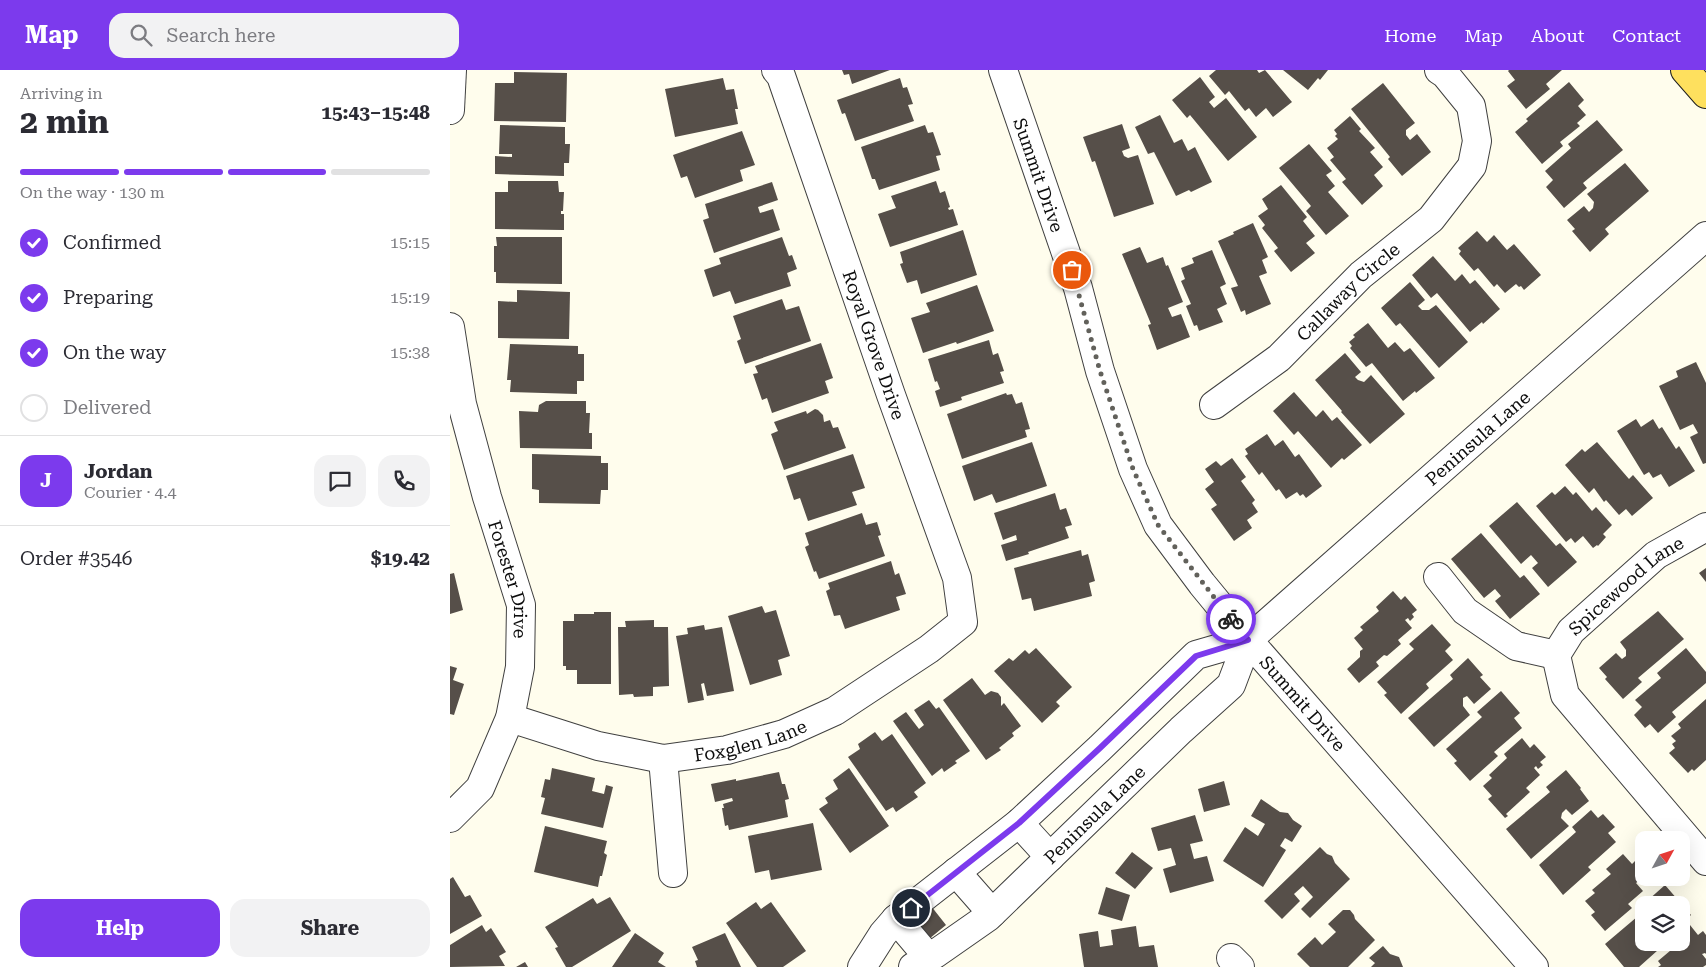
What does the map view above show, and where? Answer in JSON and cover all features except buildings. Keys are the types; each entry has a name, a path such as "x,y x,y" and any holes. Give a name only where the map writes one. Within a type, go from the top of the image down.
{"main road":[{"path":"1685,70 1706,94"}],"street":[{"path":"450,110 452,70"},
{"name":"Royal Grove Drive","path":"776,70 781,76 890,395 957,578 963,622"},
{"name":"Summit Drive","path":"1003,70 1078,288 1100,371 1133,469 1158,525 1202,584 1248,640 1534,967"},
{"name":"Callaway Circle","path":"1214,405 1279,358 1361,275 1431,219 1472,166 1477,141 1471,106 1445,74 1439,70"},
{"name":"Peninsula Lane","path":"862,967 889,927 1019,823 1196,656 1248,640 1706,236"},
{"name":"Forester Drive","path":"450,327 462,404 487,497 521,605 520,667 510,718 480,788 450,818"},
{"name":"Spicewood Lane","path":"1556,655 1571,631 1656,555 1706,527"},
{"path":"1438,577 1465,611 1516,646 1556,655 1565,695 1706,862"},
{"name":"Foxglen Lane","path":"510,718 598,746 663,760 727,750 784,734 835,711 929,649 963,622"},
{"name":"Peninsula Lane","path":"921,962 992,914 1181,730 1231,685 1248,640"},
{"path":"663,760 674,873"},
{"path":"1019,823 1050,858"},
{"path":"956,872 992,914"},
{"path":"889,927 921,962"}],"way so far":[{"path":"1072,270 1100,371 1133,469 1158,525 1231,619"}],"route":[{"path":"911,908 1019,823 1196,656 1248,640 1231,619"}]}
